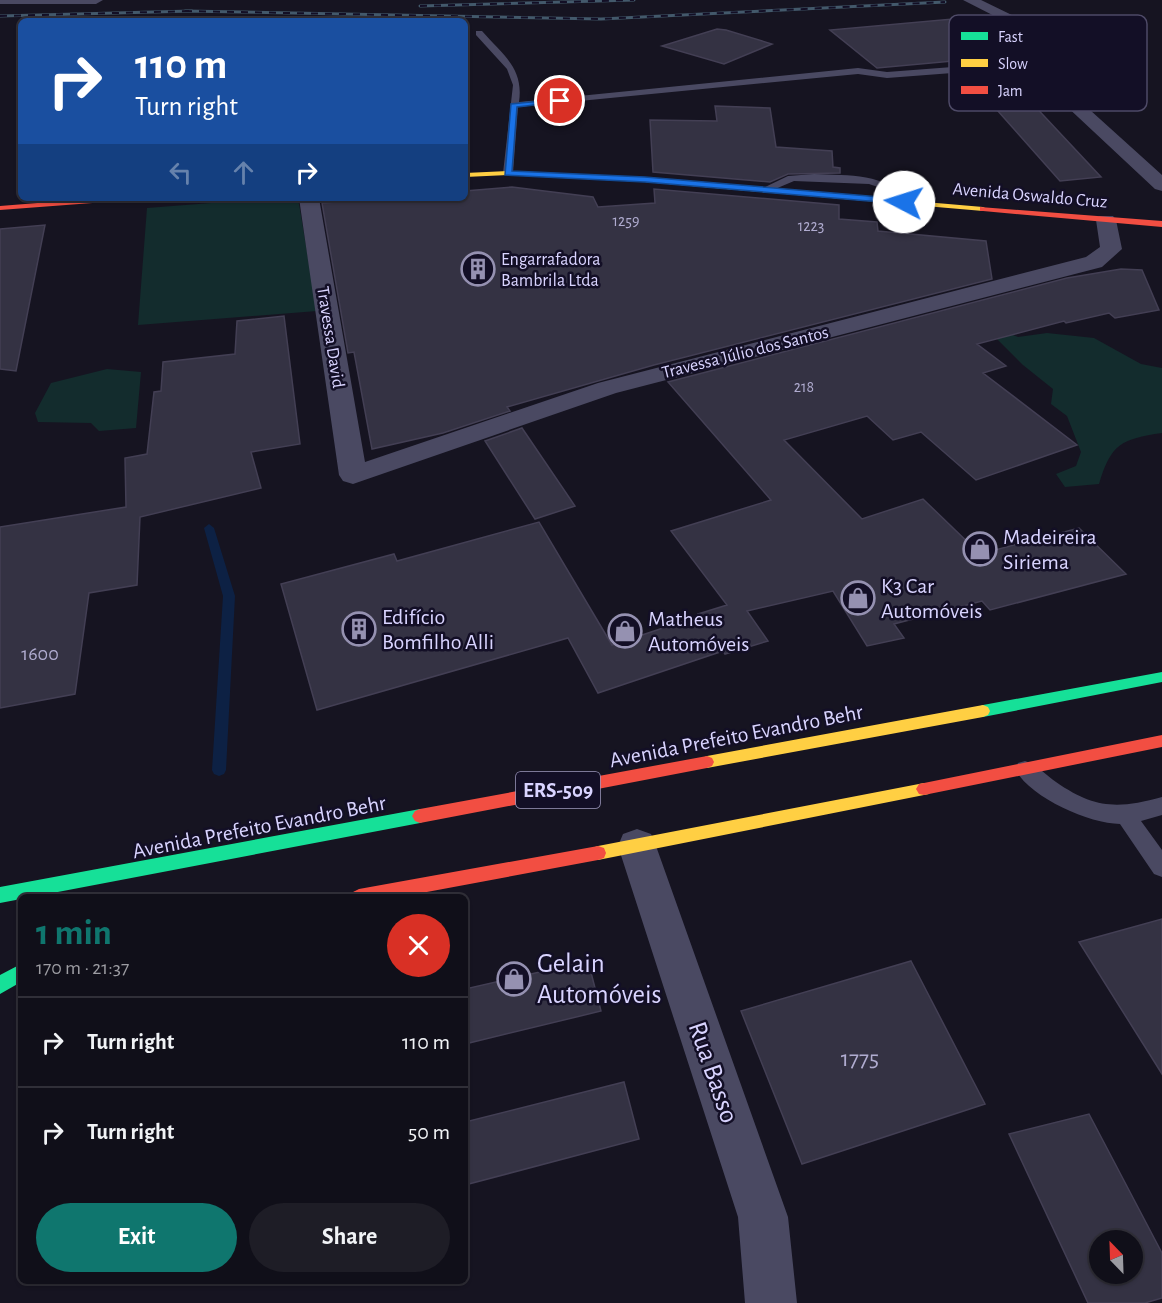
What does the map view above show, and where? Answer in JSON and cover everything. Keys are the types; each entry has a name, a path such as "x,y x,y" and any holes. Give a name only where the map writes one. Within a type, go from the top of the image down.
{"main road":[{"name":"Avenida Oswaldo Cruz","path":"468,175 508,173 645,180 1162,224"},
{"path":"0,208 67,201"},
{"name":"ERS-509","path":"1116,685 1144,667"},
{"name":"Avenida Prefeito Evandro Behr","path":"0,896 1162,677"},
{"path":"375,894 638,846 1162,741"},
{"path":"1143,745 1162,746"},
{"path":"0,985 18,974"}],"street":[{"path":"0,0 96,0"},
{"path":"970,0 1001,15"},
{"path":"1082,111 1162,185"},
{"name":"Travessa David","path":"309,201 353,475"},
{"name":"Travessa Júlio dos Santos","path":"353,475 607,388 1094,262 1111,249 1106,220"},
{"name":"Rua Basso","path":"638,846 763,1217 771,1303"}],"lane":[{"path":"479,33 511,68 517,85 508,173"},
{"path":"514,105 858,71 887,75 949,70"},
{"path":"1025,769 1049,790 1074,804 1100,812 1125,815 1162,806"},
{"path":"1125,815 1162,867"}],"green space":[{"path":"237,201 299,201 317,311 138,325 147,208"},
{"path":"998,329 1018,337 1047,333 1094,338 1141,364 1162,368 1162,433 1127,441 1120,446 1108,460 1099,484 1065,487 1056,474 1076,466 1081,452 1067,416 1051,404 1053,389 1023,365 994,336"},
{"path":"107,369 141,372 136,428 99,431 91,423 38,422 35,413 51,383"}],"building":[{"path":"949,19 949,61 877,68 830,30"},
{"path":"717,29 772,44 724,64 662,46"},
{"path":"715,106 770,108 776,147 832,151 833,167 840,168 840,173 788,174 770,182 653,172 650,120 717,121"},
{"path":"998,111 1039,111 1101,177 1060,181"},
{"path":"512,187 593,197 598,207 655,203 654,189 839,205 839,219 877,222 878,231 986,241 992,279 654,365 507,407 510,411 443,433 372,449 354,352 348,353 322,203 468,201 468,191"},
{"path":"45,225 16,371 0,369 0,229"},
{"path":"1121,269 1142,270 1159,310 1115,318 1109,313 1066,323 1064,321 977,344 1006,366 983,373 1077,445 976,480 921,432 893,440 867,416 784,440 862,519 923,499 980,554 1079,528 1126,574 990,610 982,601 894,624 904,638 867,646 833,591 747,611 768,641 725,654 723,651 598,693 568,638 317,710 281,584 394,554 397,561 539,522 612,645 699,616 698,614 727,605 671,531 771,500 668,382 1067,278"},
{"path":"284,316 300,444 251,452 261,488 140,517 137,585 89,593 75,694 0,708 0,527 126,507 125,458 147,454 154,392 161,391 163,362 235,354 237,321"},
{"path":"522,428 575,506 535,519 485,441"},
{"path":"1162,919 1162,1074 1079,942"},
{"path":"588,961 601,1011 468,1043 468,988"},
{"path":"911,961 985,1104 802,1164 741,1011"},
{"path":"624,1082 639,1139 468,1184 468,1121"},
{"path":"1089,1114 1162,1253 1162,1298 1145,1303 1088,1303 1009,1134"}],"waterway":[{"path":"209,528 229,596 219,770"}],"railway":[{"path":"420,6 634,0"},
{"path":"189,11 601,19 945,2"},
{"path":"185,11 189,11"},
{"path":"0,16 189,11"}],"traffic: fast":[{"path":"983,711 1162,677"},
{"path":"0,895 420,816"},
{"path":"0,985 18,974"}],"traffic: slow":[{"path":"468,175 508,173 645,180 983,209"},
{"path":"707,762 983,711"},
{"path":"598,853 924,789"}],"traffic: jam":[{"path":"0,208 92,201"},
{"path":"983,209 1162,224"},
{"path":"924,789 1162,741"},
{"path":"420,816 707,762"},
{"path":"375,894 598,853"}],"place":[{"name":"Engarrafadora Bambrila Ltda","path":"478,269"},
{"name":"Madeireira Siriema","path":"980,549"},
{"name":"K3 Car Automóveis","path":"858,598"},
{"name":"Edifício Bomfilho Alli","path":"359,629"},
{"name":"Matheus Automóveis","path":"625,631"},
{"name":"Gelain Automóveis","path":"514,979"}],"route":[{"path":"560,101 514,105 508,173 645,180 904,202"}]}
